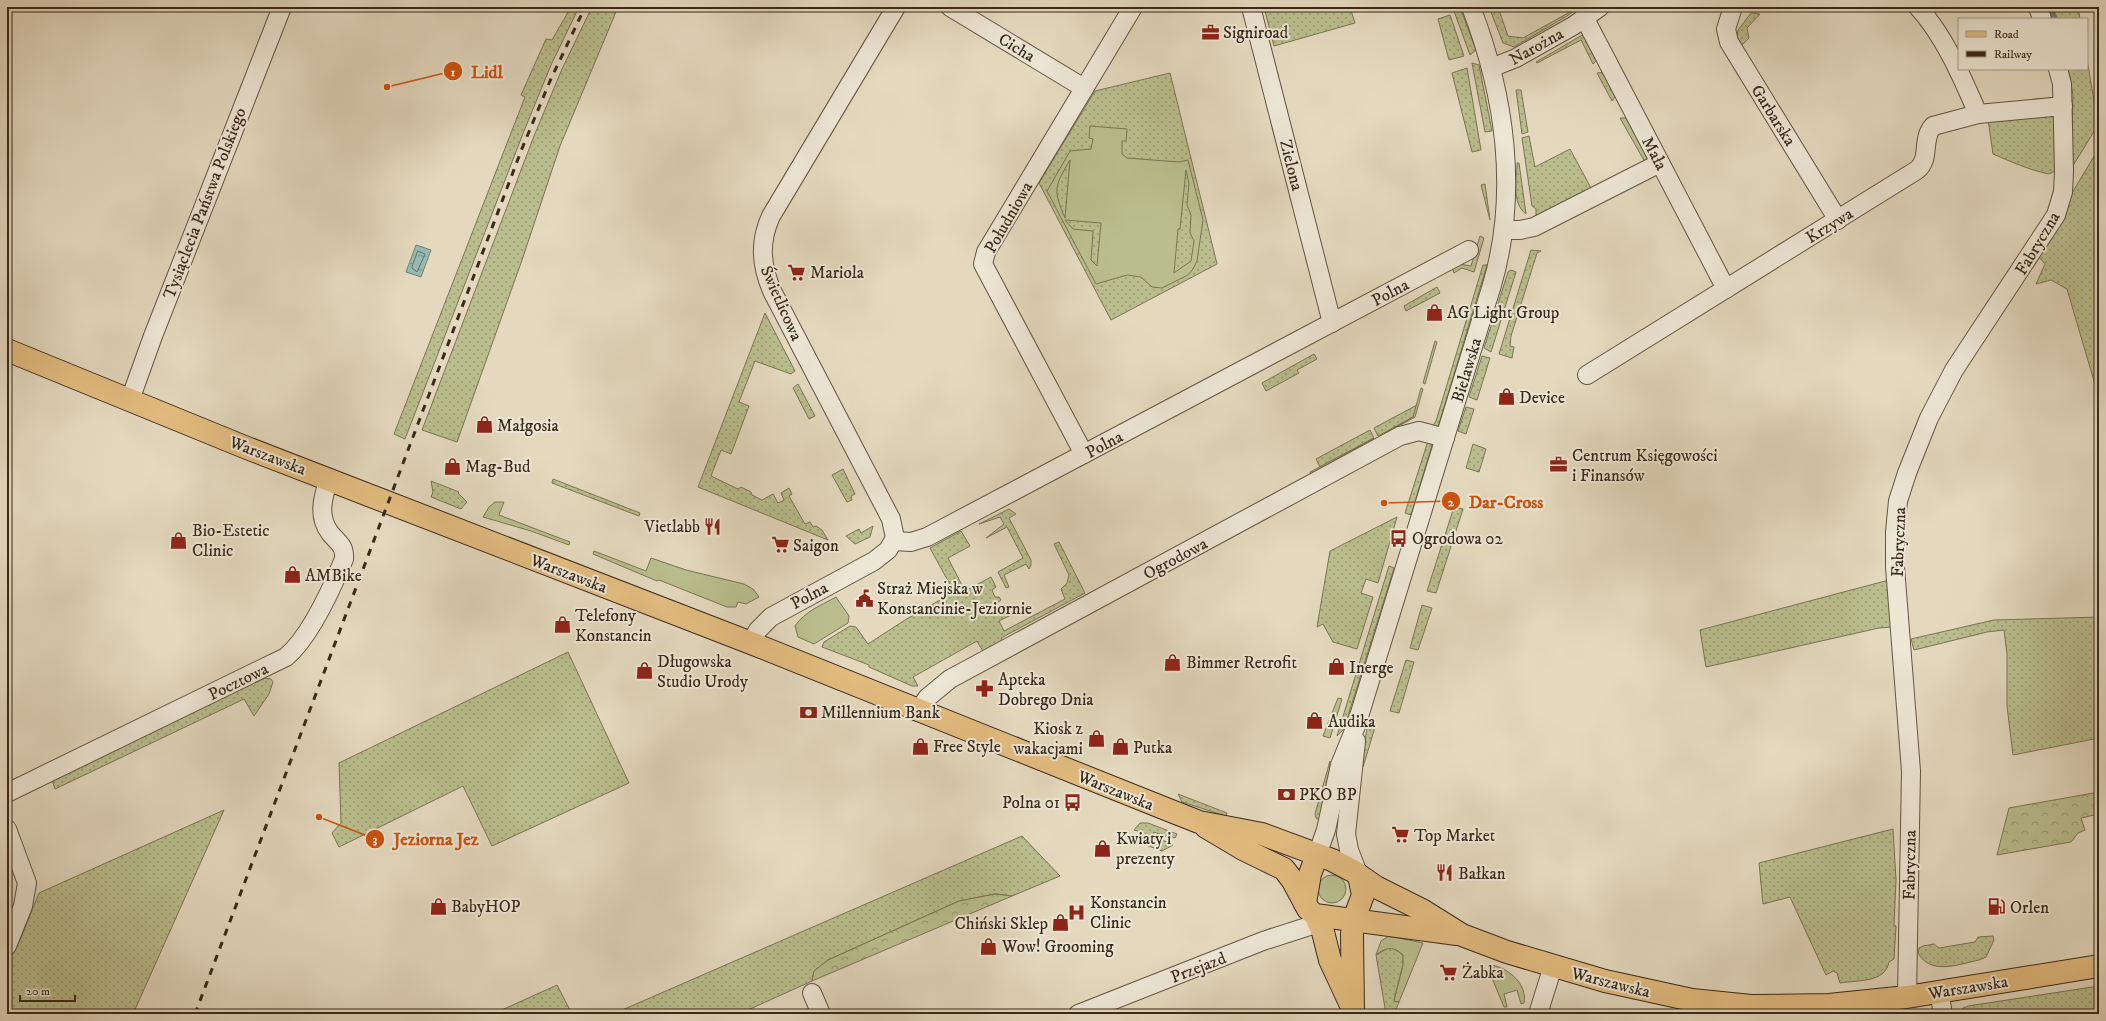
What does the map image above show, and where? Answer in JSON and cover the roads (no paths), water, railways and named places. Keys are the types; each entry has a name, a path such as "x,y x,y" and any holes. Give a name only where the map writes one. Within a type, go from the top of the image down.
{"main road":[{"name":"Warszawska","path":"7,350 247,448 329,478 750,643 918,712 1199,822 1238,847 1284,869 1294,881 1313,914 1330,960 1352,1010"},
{"name":"Warszawska","path":"1199,822 1252,831 1339,864 1376,887 1426,912 1462,935 1507,952 1605,981 1692,1000 1751,1006 1829,1009 2099,966"},
{"path":"1313,914 1310,874 1317,855"},
{"path":"1352,1010 1352,934 1354,919 1363,895 1359,876"},
{"name":"Warszawska","path":"1313,914 1354,919 1400,928 1462,935"}],"street":[{"name":"Tysiąclecia Państwa Polskiego","path":"130,400 153,336 282,7"},
{"name":"Świetlicowa","path":"894,541 895,531 892,519 772,291 762,258 764,234 771,216 896,7"},
{"name":"Cicha","path":"950,7 1084,88"},
{"name":"Południowa","path":"1084,454 983,264 986,252 1133,7"},
{"name":"Zielona","path":"1252,7 1332,323"},
{"name":"Bielawska","path":"1317,855 1326,830 1340,766 1356,726 1494,279 1504,230 1506,192 1505,148 1492,68 1471,7"},
{"name":"Narożna","path":"1492,68 1516,58 1574,26 1584,17 1600,7"},
{"name":"Garbarska","path":"1733,7 1726,29 1728,42 1838,220"},
{"path":"1918,7 1928,18 1959,72 1978,114"},
{"path":"2038,7 2042,18"},
{"name":"Mała","path":"1584,17 1726,289"},
{"name":"Fabryczna","path":"1907,997 1911,771 1895,567 1895,532 1898,501 1918,443 1945,386 2056,215 2063,192 2063,106 2062,84 2058,70"},
{"name":"Krzywa","path":"1587,376 1922,166 1925,159 1929,131 1933,126 1978,114 2063,106"},
{"path":"1504,230 1520,230 1534,227 1660,163"},
{"name":"Polna","path":"750,643 758,630 771,616 874,561 885,553 894,541 911,542 927,538 1469,250"},
{"name":"Ogrodowa","path":"918,712 927,698 950,679 1400,436 1420,431 1445,438"},
{"name":"Pocztowa","path":"7,794 286,657 296,649 314,619 344,559 344,550 341,543 330,533 323,520 321,505 329,478"},
{"name":"Bielawska","path":"1356,726 1355,752 1346,834 1349,850 1359,876"},
{"path":"7,829 27,883 23,906 7,946"},
{"name":"Przejazd","path":"1078,1014 1264,941 1313,914"},
{"path":"1538,1014 1553,966"},
{"path":"1939,991 1942,1014"},
{"path":"812,993 821,1014"}],"water":[{"path":"416,245 431,250 421,277 406,272"}],"waterway":[{"path":"2051,7 2055,18"}],"railway":[{"path":"195,1014 521,151 550,81 585,7"}],"place":[{"name":"Signiroad","path":"1210,32"},
{"name":"Lidl","path":"387,87"},
{"name":"Mariola","path":"797,272"},
{"name":"AG Light Group","path":"1434,312"},
{"name":"Device","path":"1506,397"},
{"name":"Małgosia","path":"484,425"},
{"name":"Centrum Księgowości i Finansów","path":"1559,465"},
{"name":"Mag-Bud","path":"452,466"},
{"name":"Dar-Cross","path":"1384,503"},
{"name":"Vietlabb","path":"713,526"},
{"name":"Ogrodowa 02","path":"1399,538"},
{"name":"Bio-Estetic Clinic","path":"179,540"},
{"name":"Saigon","path":"780,545"},
{"name":"AMBike","path":"292,575"},
{"name":"Straż Miejska w Konstancinie-Jeziornie","path":"864,598"},
{"name":"Telefony Konstancin","path":"562,625"},
{"name":"Bimmer Retrofit","path":"1173,662"},
{"name":"Inerge","path":"1336,667"},
{"name":"Długowska Studio Urody","path":"644,671"},
{"name":"Apteka Dobrego Dnia","path":"985,689"},
{"name":"Millennium Bank","path":"808,712"},
{"name":"Audika","path":"1315,721"},
{"name":"Kiosk z wakacjami","path":"1096,738"},
{"name":"Free Style","path":"920,746"},
{"name":"Putka","path":"1120,747"},
{"name":"PKO BP","path":"1286,794"},
{"name":"Polna 01","path":"1073,802"},
{"name":"Jeziorna Jez","path":"319,817"},
{"name":"Top Market","path":"1401,835"},
{"name":"Kwiaty i prezenty","path":"1103,848"},
{"name":"Bałkan","path":"1445,873"},
{"name":"BabyHOP","path":"438,906"},
{"name":"Orlen","path":"1997,907"},
{"name":"Konstancin Clinic","path":"1077,912"},
{"name":"Chiński Sklep","path":"1061,923"},
{"name":"Wow! Grooming","path":"989,946"},
{"name":"Żabka","path":"1449,972"}]}
